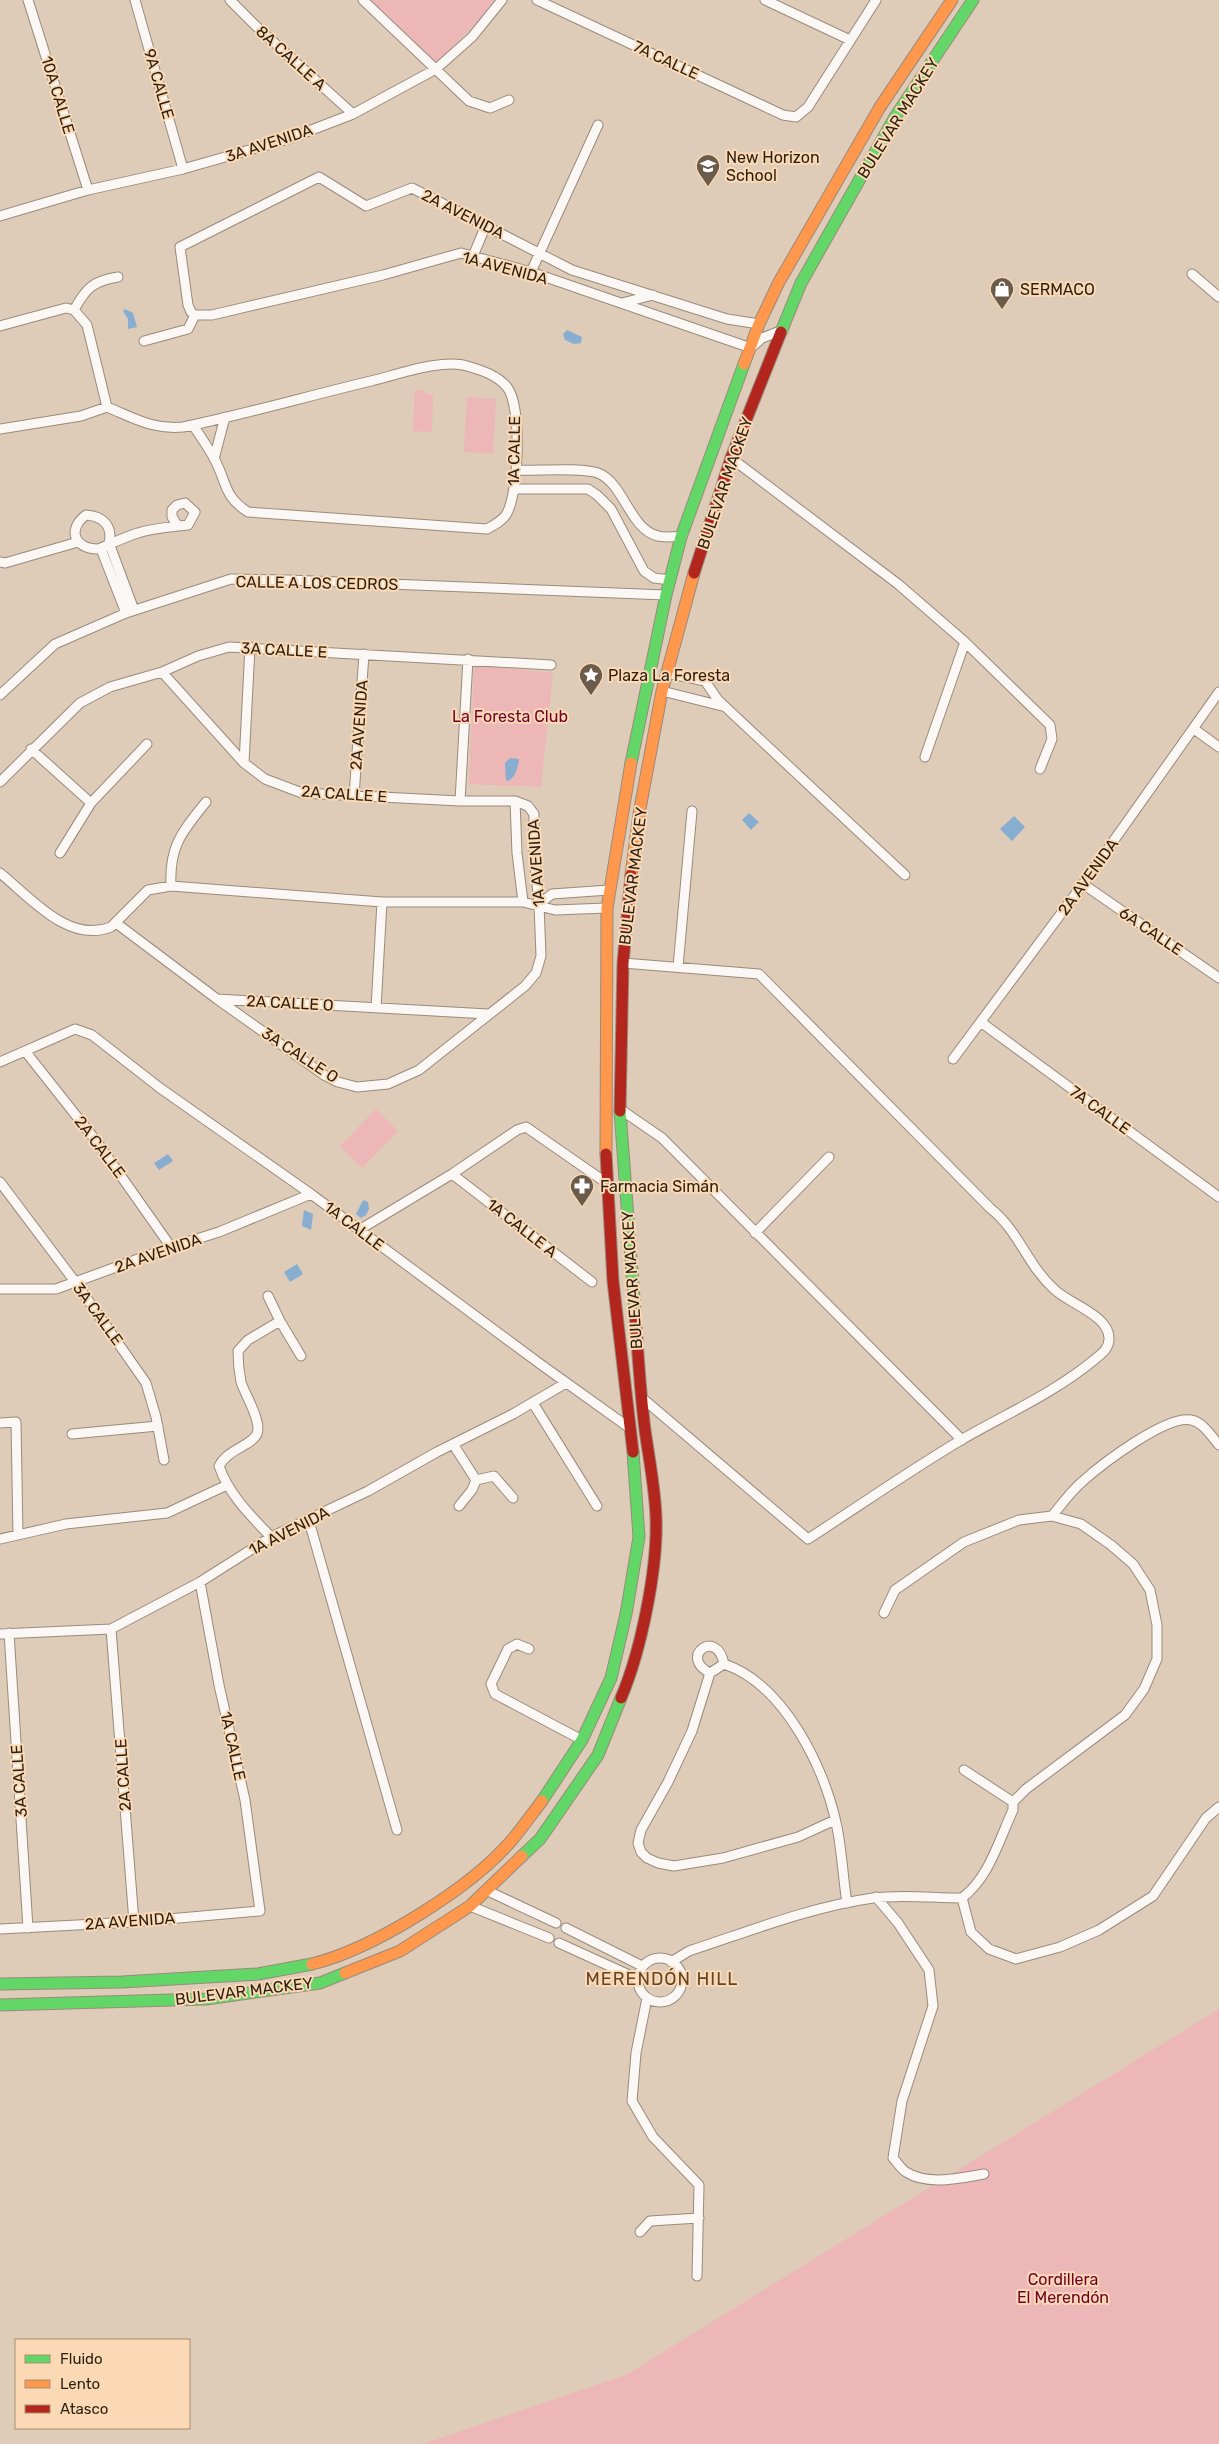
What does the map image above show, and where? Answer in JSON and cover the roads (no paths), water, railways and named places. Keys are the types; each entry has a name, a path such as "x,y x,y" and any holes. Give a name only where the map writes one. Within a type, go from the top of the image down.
{"main road":[{"name":"BULEVAR MACKEY","path":"0,1984 122,1982 258,1974 304,1966 333,1958 397,1928 463,1886 511,1841 553,1786 582,1740 611,1678 626,1614 639,1538 631,1429 613,1281 606,1146 607,908 627,781 666,595 681,537 759,324 779,282 880,107 952,0"},
{"name":"BULEVAR MACKEY","path":"0,2005 206,1999 320,1983 400,1951 470,1906 488,1891 540,1839 598,1755 628,1682 651,1578 656,1517 641,1397 620,1109 623,963 639,814 662,691 704,538 731,458 801,283 895,117 973,0"},
{"path":"653,664 655,667 652,686 655,690 662,691"},
{"path":"470,1906 462,1896 463,1886 488,1891"}],"street":[{"name":"10A CALLE","path":"28,0 88,190"},
{"name":"9A CALLE","path":"135,0 182,169"},
{"name":"8A CALLE A","path":"230,0 258,28 353,114"},
{"path":"363,0 469,101 481,107 490,108 510,100"},
{"name":"3A AVENIDA","path":"0,216 88,190 182,169 288,138 353,114 436,69 472,37 502,0"},
{"name":"7A CALLE","path":"537,0 774,111 796,117 808,107 850,40"},
{"path":"765,0 850,40 876,0"},
{"path":"531,272 598,125"},
{"name":"2A AVENIDA","path":"196,315 188,305 180,247 320,177 366,206 412,188 579,272 730,320 759,324"},
{"path":"473,256 486,225"},
{"name":"1A AVENIDA","path":"196,315 212,315 364,280 461,253 531,272 723,337 750,348"},
{"path":"573,287 579,272"},
{"path":"1192,274 1219,297"},
{"path":"74,310 85,292 99,280 118,277"},
{"path":"621,304 653,295"},
{"path":"0,326 66,308 74,310 87,325 107,407"},
{"path":"144,341 188,329 196,315"},
{"path":"750,348 762,338 783,330"},
{"name":"1A CALLE","path":"214,459 235,504 248,512 487,529 507,514 515,489 517,470 514,405 508,388 500,380 464,365 447,364 225,417"},
{"path":"0,429 81,416 107,407 144,424 165,429 193,425 225,417 214,459"},
{"path":"193,425 214,459"},
{"path":"731,458 898,584 965,642 1050,725 1052,739 1040,769"},
{"path":"517,470 597,473 613,484 629,510 645,529 657,536 681,537"},
{"path":"515,489 588,489 597,495 611,510 644,571 654,578 670,580"},
{"path":"130,612 109,543 111,534 109,526 96,516 86,515 75,528 75,536 78,542 87,548 101,549 109,543 138,533 178,526"},
{"path":"0,562 5,563 78,542"},
{"path":"101,549 130,612"},
{"name":"CALLE A LOS CEDROS","path":"0,695 55,644 130,612 231,580 288,580 666,595"},
{"path":"925,757 965,642"},
{"name":"3A CALLE E","path":"0,782 31,749 80,703 110,687 162,672 229,647 551,665"},
{"path":"244,763 250,647"},
{"name":"2A AVENIDA","path":"354,796 364,654"},
{"path":"460,801 468,659"},
{"name":"2A CALLE E","path":"162,672 244,763 265,779 295,791 460,801 515,801"},
{"path":"667,673 705,680 725,707 905,875"},
{"path":"662,691 725,707"},
{"name":"2A AVENIDA","path":"953,1059 982,1023 1083,884 1219,692"},
{"path":"1194,729 1219,747"},
{"path":"60,853 90,803 147,744"},
{"path":"31,749 90,803"},
{"name":"1A AVENIDA","path":"488,1014 525,986 536,973 541,956 539,904 534,855 534,814 528,806 515,801 517,853 523,902"},
{"path":"171,886 170,864 175,846 180,835 206,802"},
{"path":"678,967 692,811"},
{"path":"0,872 62,924 70,928 106,930 116,923 148,890 171,886 382,902 523,902 539,904 555,910 607,908"},
{"name":"6A CALLE","path":"1083,884 1219,978"},
{"path":"539,904 552,894 609,890"},
{"path":"376,1008 382,902"},
{"path":"116,923 217,999"},
{"path":"623,963 759,974 1006,1220 1037,1272 1057,1292 1105,1324 1110,1338 1107,1349 1093,1361 1048,1391 962,1440 808,1539 641,1397"},
{"name":"2A CALLE O","path":"217,999 488,1014"},
{"name":"3A CALLE O","path":"217,999 324,1075 338,1082 357,1087 388,1084 419,1070 488,1014"},
{"name":"7A CALLE","path":"982,1023 1219,1197"},
{"name":"1A CALLE","path":"25,1051 75,1029 92,1035 176,1100 311,1194 631,1429"},
{"path":"0,1062 25,1051"},
{"name":"2A CALLE","path":"25,1051 97,1142 171,1247"},
{"path":"620,1109 662,1138 962,1440"},
{"path":"359,1230 452,1174 517,1130 526,1127 536,1132 608,1184"},
{"path":"755,1232 829,1157"},
{"name":"1A CALLE A","path":"452,1174 592,1282"},
{"name":"3A CALLE","path":"0,1182 76,1283 146,1384 158,1426 164,1460"},
{"name":"2A AVENIDA","path":"0,1289 56,1289 76,1283 171,1247 219,1232 311,1194"},
{"path":"268,1296 280,1321 301,1356"},
{"path":"271,1538 227,1485 219,1466 229,1453 252,1440 257,1433 258,1423 242,1384 238,1351 248,1340 280,1321"},
{"name":"1A AVENIDA","path":"4,1633 111,1629 200,1582 271,1538 309,1521 533,1403 566,1383"},
{"path":"533,1403 597,1506"},
{"path":"1052,1516 1081,1482 1122,1451 1171,1421 1192,1420 1205,1428 1219,1446"},
{"path":"0,1423 16,1422 18,1535"},
{"path":"72,1434 158,1426"},
{"path":"453,1444 476,1480"},
{"path":"476,1480 494,1476 512,1498"},
{"path":"459,1506 472,1490 476,1480"},
{"path":"0,1539 66,1524 167,1513 227,1485"},
{"path":"672,1962 689,1951 809,1911 876,1897 962,1898 969,1893 991,1863 1013,1810 1014,1802 1026,1789 1125,1715 1144,1689 1157,1659 1157,1625 1150,1590 1133,1564 1111,1545 1081,1524 1052,1516 1018,1520 964,1542 895,1590 884,1613"},
{"path":"309,1521 398,1830"},
{"name":"1A CALLE","path":"200,1582 245,1800 260,1911"},
{"name":"2A CALLE","path":"111,1629 134,1922"},
{"name":"3A CALLE","path":"4,1633 28,1928"},
{"path":"529,1649 517,1644 508,1649 491,1684 495,1694 582,1740"},
{"path":"710,1673 701,1669 697,1662 698,1654 702,1648 710,1646 718,1648 723,1655 724,1664"},
{"path":"835,1820 798,1837 723,1858 674,1866 658,1863 648,1858 641,1852 638,1843 641,1830 668,1782 692,1731 710,1673 724,1664 739,1668 762,1687 791,1716 818,1771 835,1820 846,1903"},
{"path":"964,1770 1014,1802"},
{"path":"962,1898 970,1932 989,1949 1016,1958 1060,1947 1099,1930 1153,1896 1206,1818 1219,1807"},
{"path":"488,1891 556,1923"},
{"path":"876,1897 898,1923 929,1970 933,2006 902,2101 893,2158 905,2172 922,2178 951,2179 984,2174"},
{"path":"470,1906 548,1938"},
{"name":"2A AVENIDA","path":"0,1929 134,1922 260,1911"},
{"path":"566,1928 642,1966"},
{"path":"559,1943 638,1979"},
{"path":"654,1958 662,1958 672,1962 679,1969 681,1976 679,1990 674,1996 661,2002 647,1998 639,1986 638,1979 642,1966 654,1958"},
{"path":"647,1998 636,2053 632,2101 653,2137 700,2185 697,2276"},
{"path":"640,2232 650,2221 700,2218"}],"water":[{"path":"125,309 133,313 137,327 128,329 128,319 123,311"},
{"path":"567,330 582,337 581,343 574,344 565,340 563,334"},
{"path":"510,758 519,759 515,774 508,781 506,780 505,763"},
{"path":"749,813 759,822 751,830 742,820"},
{"path":"1014,816 1025,827 1012,841 1000,829"},
{"path":"168,1154 173,1161 159,1170 154,1163"},
{"path":"363,1200 368,1202 369,1209 366,1215 361,1218 356,1214"},
{"path":"304,1210 313,1214 311,1230 302,1226"},
{"path":"297,1264 303,1274 290,1282 284,1272"}],"place":[{"name":"New Horizon School","path":"708,187"},
{"name":"SERMACO","path":"1002,310"},
{"name":"Plaza La Foresta","path":"591,696"},
{"name":"Farmacia Simán","path":"582,1207"}],"district":[{"name":"MERENDÓN HILL","path":"662,1979"}],"park label":[{"name":"La Foresta Club","path":"510,716"},
{"name":"Cordillera El Merendón","path":"1063,2288"}]}
